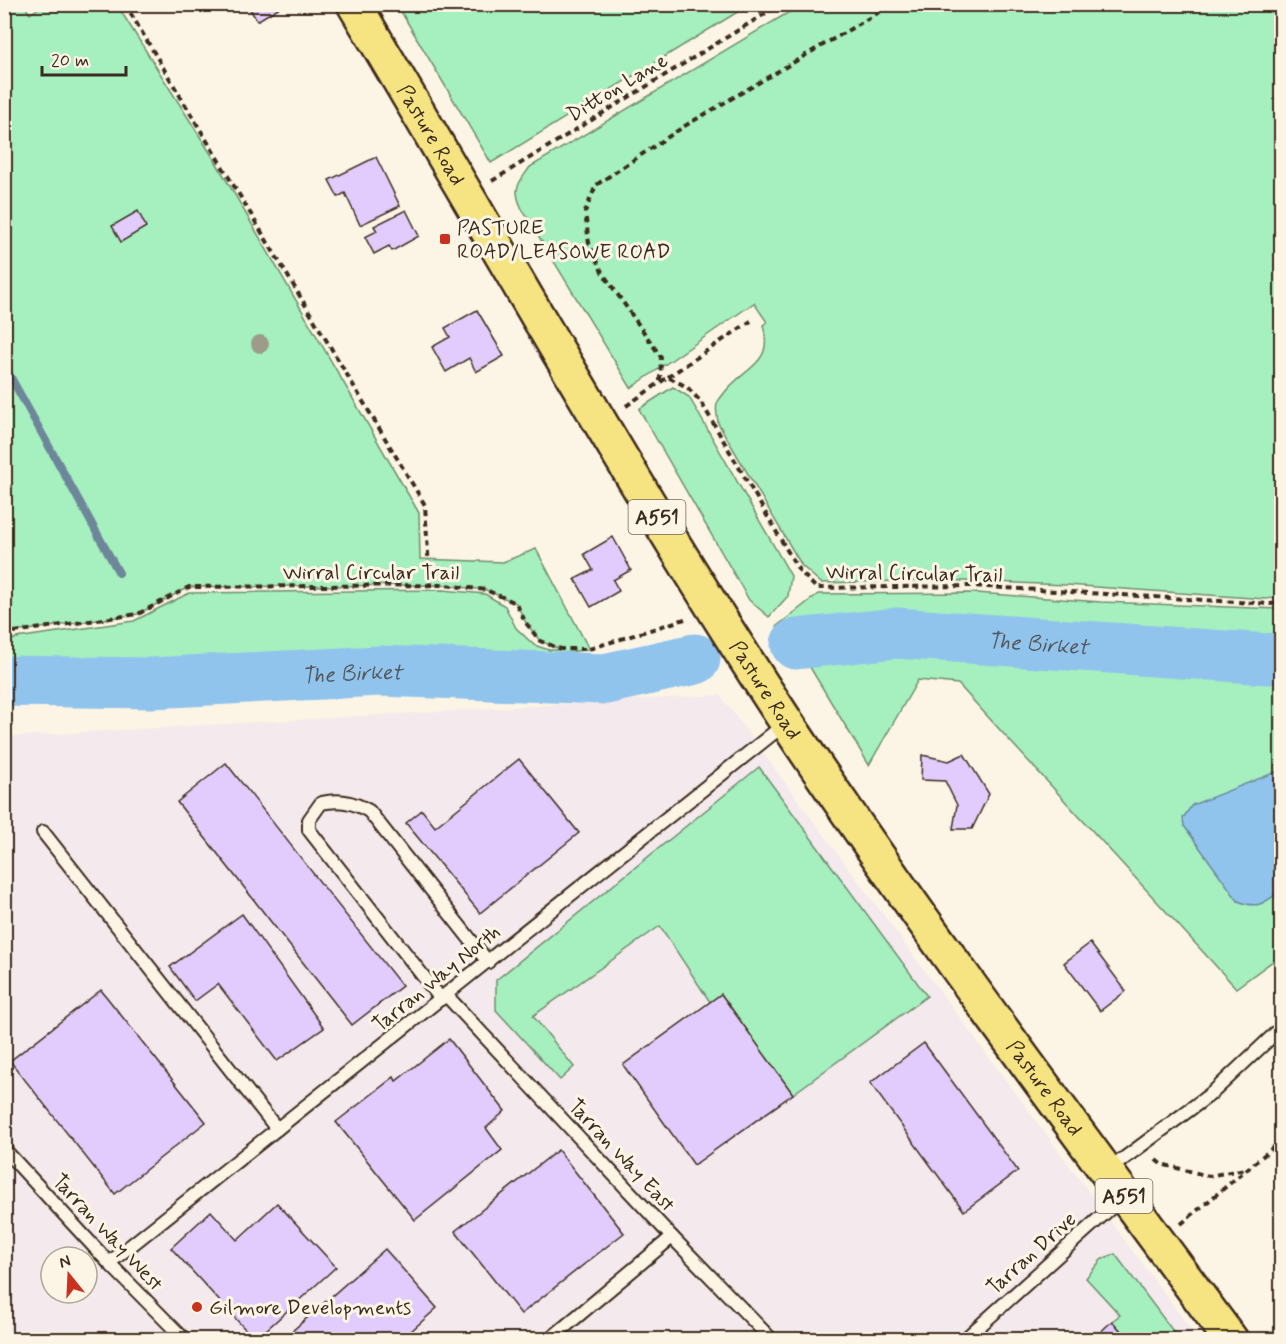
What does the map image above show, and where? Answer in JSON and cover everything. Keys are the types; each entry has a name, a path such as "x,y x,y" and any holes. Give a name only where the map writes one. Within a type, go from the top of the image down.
{"main road":[{"name":"Pasture Road","path":"354,4 600,423 714,610 787,722 925,922 1231,1340"}],"lane":[{"name":"Tarran Way North","path":"109,1263 787,722"},
{"name":"Tarran Way East","path":"488,962 369,811 356,803 345,801 333,800 321,803 309,820 309,830 443,997 772,1340"},
{"path":"43,832 277,1129"},
{"name":"Tarran Drive","path":"964,1340 1115,1184 1140,1146 1212,1093 1281,1027"},
{"name":"Tarran Way West","path":"4,1149 109,1263 185,1340"},
{"path":"549,1340 672,1237"}],"path":[{"path":"125,4 424,505 430,585"},
{"name":"Ditton Lane","path":"468,196 781,4"},
{"path":"660,382 661,357 602,272 589,243 585,212 596,185 683,127 893,4"},
{"path":"600,423 751,321"},
{"name":"Wirral Circular Trail","path":"668,376 687,387 701,402 798,569 816,588 972,586 1281,603"},
{"name":"Wirral Circular Trail","path":"4,635 138,614 189,587 430,585 486,590 516,603 526,623 540,641 561,649 589,649 714,610"},
{"path":"1159,1242 1251,1168 1281,1140"},
{"path":"1140,1146 1161,1164 1209,1176 1251,1168"}],"shaded area":[{"path":"720,695 1198,1339 5,1340 5,737"}],"green space":[{"path":"5,5 24,5 30,14 43,5 117,5 216,162 419,513 420,559 503,562 536,549 589,649 528,659 309,651 26,668 5,667 5,644 16,638 134,621 189,593 443,590 485,594 505,606 516,628 534,645 549,650 562,650 540,641 526,623 516,603 486,590 443,585 189,587 138,614 5,635"},
{"path":"397,5 749,5 491,163"},
{"path":"801,5 1281,5 1281,597 1266,599 1067,585 939,580 821,583 802,566 718,423 716,408 718,401 730,386 754,365 764,350 763,325 767,322 754,303 631,388 522,209 517,196 518,186 530,167"},
{"path":"673,387 689,397 791,576 788,596 769,617 749,600 639,409"},
{"path":"977,593 1101,602 1281,609 1281,955 1236,988 958,684 918,680 869,765 796,644 777,626 818,594"},
{"path":"759,767 927,996 793,1094 721,994 710,1002 660,926 533,1016 574,1067 560,1080 496,1010 496,980"},
{"path":"1115,1254 1179,1339 1129,1339 1112,1321 1120,1315 1086,1278 1102,1259"}],"water":[{"path":"1281,770 1281,891 1261,904 1245,904 1238,901 1184,826 1183,818 1192,805"}],"building":[{"path":"247,4 285,4 257,21"},
{"path":"376,157 400,206 360,225 345,193 338,197 329,180"},
{"path":"406,210 419,236 392,251 389,246 374,254 365,237 377,231 374,226"},
{"path":"138,211 146,227 121,242 112,226"},
{"path":"477,310 504,356 476,372 469,358 446,372 432,347 450,337 445,328"},
{"path":"613,537 631,570 613,580 619,591 591,607 575,579 593,570 584,554"},
{"path":"964,754 989,794 972,829 953,829 957,805 945,781 921,780 922,755 949,761"},
{"path":"519,759 579,833 480,913 406,823 422,810 435,827"},
{"path":"226,763 402,986 352,1025 177,802"},
{"path":"242,914 324,1028 277,1061 218,984 195,1001 170,967"},
{"path":"1090,943 1126,991 1100,1011 1064,963"},
{"path":"101,990 206,1122 115,1194 10,1061"},
{"path":"721,994 793,1094 694,1165 623,1065"},
{"path":"449,1039 505,1111 486,1128 502,1150 415,1220 336,1122 394,1077 396,1081"},
{"path":"924,1043 1018,1171 964,1211 870,1083"},
{"path":"558,1150 624,1233 521,1314 455,1231"},
{"path":"277,1203 336,1267 255,1340 171,1248 211,1211 237,1240"},
{"path":"385,1249 437,1308 401,1340 282,1340"},
{"path":"1112,1321 1129,1340 1092,1340"}],"waterway":[{"path":"4,365 119,573"},
{"name":"The Birket","path":"796,644 896,633 1268,659 1282,657"},
{"name":"The Birket","path":"4,681 151,683 379,671 605,679 695,659"}],"place":[{"name":"PASTURE ROAD/LEASOWE ROAD","path":"445,239"},
{"name":"Gilmore Developments","path":"197,1307"}]}
